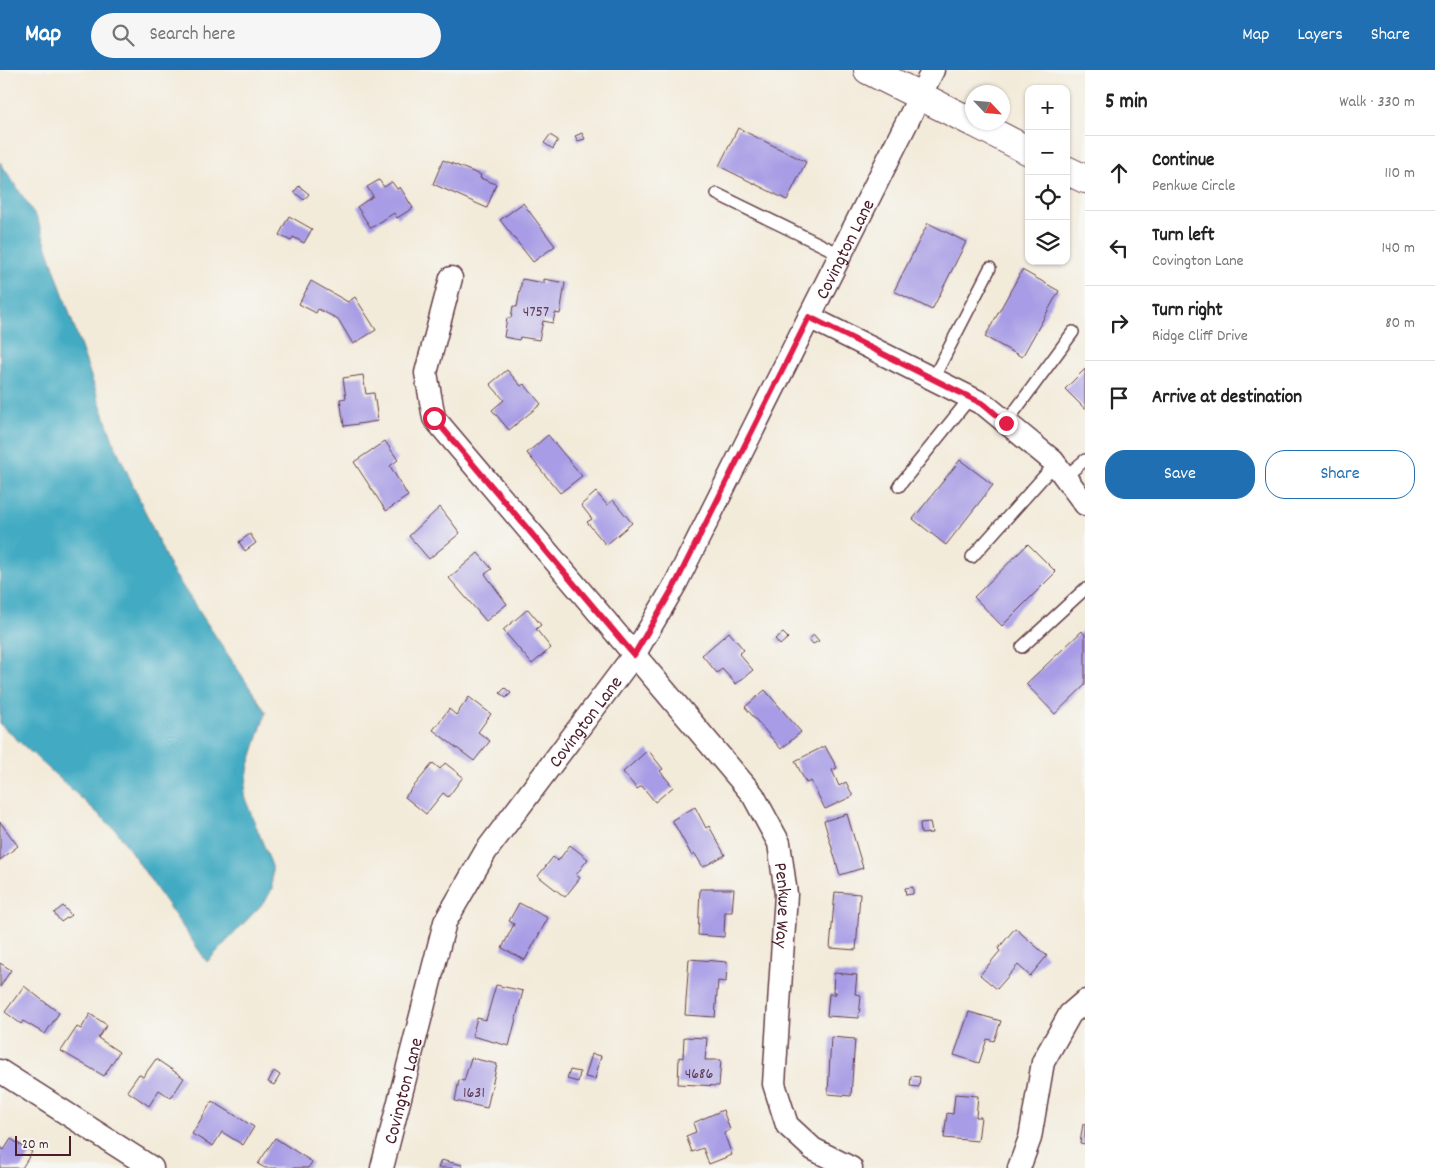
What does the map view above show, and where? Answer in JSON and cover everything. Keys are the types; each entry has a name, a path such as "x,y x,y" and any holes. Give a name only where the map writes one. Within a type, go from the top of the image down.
{"street":[{"path":"868,70 965,118"},
{"name":"Covington Lane","path":"382,1168 445,922 486,850 634,655 676,583 933,70"},
{"path":"988,130 1025,149"},
{"path":"1070,172 1085,179"},
{"name":"Penkwe Way","path":"451,278 426,373 434,418 753,795 779,843 786,894 774,1084 787,1125 813,1149 851,1168"},
{"path":"809,317 985,405 1060,470 1085,504"},
{"path":"1019,1168 1030,1138 1043,1062 1070,1014 1085,1001"},
{"path":"0,1070 152,1168"}],"lane":[{"path":"717,194 840,254"},
{"path":"933,379 990,268"},
{"path":"1006,423 1073,332"},
{"path":"899,486 970,398"},
{"path":"972,557 1060,470 1085,460"},
{"path":"1022,647 1085,589"}],"water":[{"path":"0,162 37,218 113,441 171,569 266,712 249,765 244,796 272,866 272,889 266,900 207,962 116,830 0,724"}],"building":[{"path":"738,128 806,162 787,200 719,166"},
{"path":"582,133 585,139 578,141 575,136"},
{"path":"550,135 558,140 553,149 544,143"},
{"path":"443,160 481,175 480,178 496,184 487,208 433,184"},
{"path":"379,180 384,187 392,182 397,189 400,187 413,208 397,218 394,213 371,228 357,207 373,196 367,187"},
{"path":"299,186 309,194 304,200 294,192"},
{"path":"523,203 555,246 533,262 500,220"},
{"path":"289,216 312,229 304,243 293,237 291,241 279,235"},
{"path":"928,223 966,242 932,310 894,291"},
{"path":"1022,270 1059,291 1022,357 985,337"},
{"path":"522,279 544,283 544,279 565,283 560,314 555,313 553,323 543,321 539,340 520,337 519,340 504,337 507,318 511,318 513,306 517,307"},
{"path":"311,281 348,302 355,297 376,330 353,344 338,319 318,309 316,313 299,304"},
{"path":"1085,369 1085,409 1065,389"},
{"path":"507,370 521,386 524,384 541,404 509,430 492,410 504,400 490,384"},
{"path":"363,375 366,394 374,393 378,421 344,426 340,399 346,398 343,378"},
{"path":"548,435 582,476 560,493 527,453"},
{"path":"385,441 398,460 390,466 408,496 386,511 354,462"},
{"path":"960,460 993,485 946,545 913,519"},
{"path":"596,492 607,505 613,500 632,523 606,545 587,522 592,519 581,505"},
{"path":"440,507 460,533 429,559 409,536"},
{"path":"250,534 256,543 245,551 239,542"},
{"path":"1028,544 1056,572 1002,626 974,597"},
{"path":"478,553 492,569 485,574 507,604 486,621 449,578"},
{"path":"528,609 541,625 536,629 551,648 532,664 503,630"},
{"path":"1082,631 1085,635 1085,685 1055,714 1026,684"},
{"path":"729,632 744,650 739,654 753,670 736,684 722,669 717,673 702,655"},
{"path":"783,633 788,638 780,645 775,639"},
{"path":"814,635 819,641 813,644 809,639"},
{"path":"505,688 511,693 506,698 500,693"},
{"path":"765,690 801,732 781,749 745,707"},
{"path":"469,697 491,714 478,732 490,741 474,761 433,730 449,709 456,715"},
{"path":"825,746 837,768 832,770 839,786 846,782 853,796 825,809 811,781 806,783 795,761"},
{"path":"648,750 663,769 660,771 673,787 655,802 642,786 637,789 623,772"},
{"path":"433,763 440,769 445,763 463,777 448,797 443,793 426,814 405,797"},
{"path":"695,807 706,828 709,826 725,855 703,867 695,854 692,856 672,820"},
{"path":"847,814 863,868 840,875 824,821"},
{"path":"0,822 18,846 0,860"},
{"path":"930,822 932,833 921,834 920,823"},
{"path":"570,845 588,859 576,875 580,878 565,897 538,876 553,857 558,861"},
{"path":"913,887 913,894 906,895 905,888"},
{"path":"700,889 734,889 732,912 725,912 724,937 698,935"},
{"path":"835,892 860,894 856,950 830,948"},
{"path":"519,903 548,918 525,960 502,948 514,924 509,921"},
{"path":"63,906 71,915 61,922 54,913"},
{"path":"1015,928 1047,956 1030,976 1018,965 997,989 980,975 1000,951 998,949"},
{"path":"689,959 727,962 726,982 718,981 715,1017 685,1015"},
{"path":"0,963 11,970 0,987"},
{"path":"834,973 857,975 855,994 861,995 859,1018 827,1016 829,994 836,994 836,992 833,992"},
{"path":"496,985 523,991 509,1046 472,1036 477,1018 486,1020"},
{"path":"24,986 59,1013 45,1034 23,1021 21,1024 5,1012"},
{"path":"969,1012 1001,1021 994,1041 987,1039 979,1063 954,1055"},
{"path":"90,1014 107,1025 98,1038 119,1052 104,1076 61,1051 77,1027 81,1029"},
{"path":"684,1037 707,1038 705,1060 721,1060 719,1086 678,1084 679,1057 683,1058"},
{"path":"831,1037 855,1039 851,1096 828,1094"},
{"path":"592,1054 601,1056 595,1079 585,1077"},
{"path":"471,1058 497,1064 487,1108 455,1101 459,1080 464,1081"},
{"path":"156,1059 184,1078 171,1098 159,1090 149,1106 127,1091 139,1074 143,1077"},
{"path":"570,1070 580,1072 578,1082 567,1079"},
{"path":"274,1071 280,1075 274,1085 268,1082"},
{"path":"911,1076 920,1077 919,1087 910,1086"},
{"path":"955,1094 978,1096 976,1117 981,1117 978,1141 944,1138 947,1113 953,1114"},
{"path":"212,1101 254,1127 243,1145 222,1132 213,1146 192,1134"},
{"path":"723,1110 730,1130 724,1133 732,1155 709,1164 703,1148 692,1152 686,1136 696,1132 693,1123"},
{"path":"1083,1124 1085,1124 1085,1144 1080,1143"},
{"path":"275,1138 312,1162 308,1168 265,1168 258,1164"},
{"path":"11,1139 32,1152 22,1168 0,1168 0,1147 4,1150"},
{"path":"441,1160 462,1165 462,1168 438,1168"}],"route":[{"path":"434,418 634,655 676,583 809,317 985,405 1006,423"}]}
